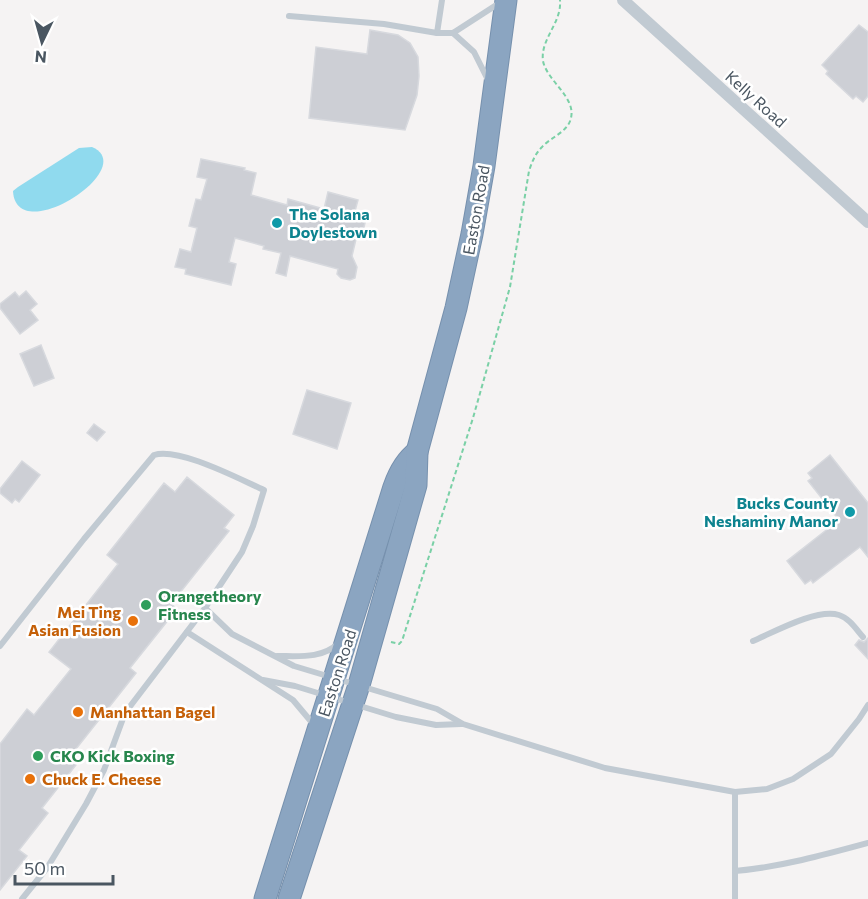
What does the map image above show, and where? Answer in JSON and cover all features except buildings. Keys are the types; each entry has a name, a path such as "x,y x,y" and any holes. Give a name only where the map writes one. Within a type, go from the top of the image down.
{"highway":[{"name":"Easton Road","path":"289,899 356,694 416,485 417,452 456,308 472,234 494,93 505,0"},
{"path":"501,37 521,0"},
{"name":"Easton Road","path":"265,899 397,480 410,457 417,452"}],"street":[{"name":"Kelly Road","path":"623,0 868,222"}],"lane":[{"path":"437,33 442,0"},
{"path":"288,16 384,24 437,33 453,33 505,0"},
{"path":"453,33 474,52 494,93"},
{"path":"0,646 154,454 162,452 187,457 264,490 242,552 206,608 125,713 104,770 86,804 46,868 22,899"},
{"path":"206,608 232,634 332,688 356,694 396,717 436,725 463,724"},
{"path":"753,641 813,616 827,613 840,615 851,623 863,637"},
{"path":"275,656 312,656 324,652 336,646 351,628"},
{"path":"187,632 293,700 318,730"},
{"path":"263,680 295,686 332,688 437,709 463,724 605,768 735,792 767,789 793,779 831,754 868,705"},
{"path":"735,792 735,899"},
{"path":"735,871 772,867 868,843"}],"path":[{"path":"391,642 399,644 402,641 473,418 510,287 529,171 536,154 570,121 571,109 544,65 543,57 546,42 556,24 560,0"}],"water":[{"path":"92,147 103,157 101,171 72,199 52,208 34,212 19,207 13,191 79,148"}],"place":[{"name":"The Solana Doylestown","path":"277,223"},
{"name":"Bucks County Neshaminy Manor","path":"850,512"},
{"name":"Orangetheory Fitness","path":"146,605"},
{"name":"Mei Ting Asian Fusion","path":"133,621"},
{"name":"Manhattan Bagel","path":"78,712"},
{"name":"CKO Kick Boxing","path":"38,756"},
{"name":"Chuck E. Cheese","path":"30,779"}]}
